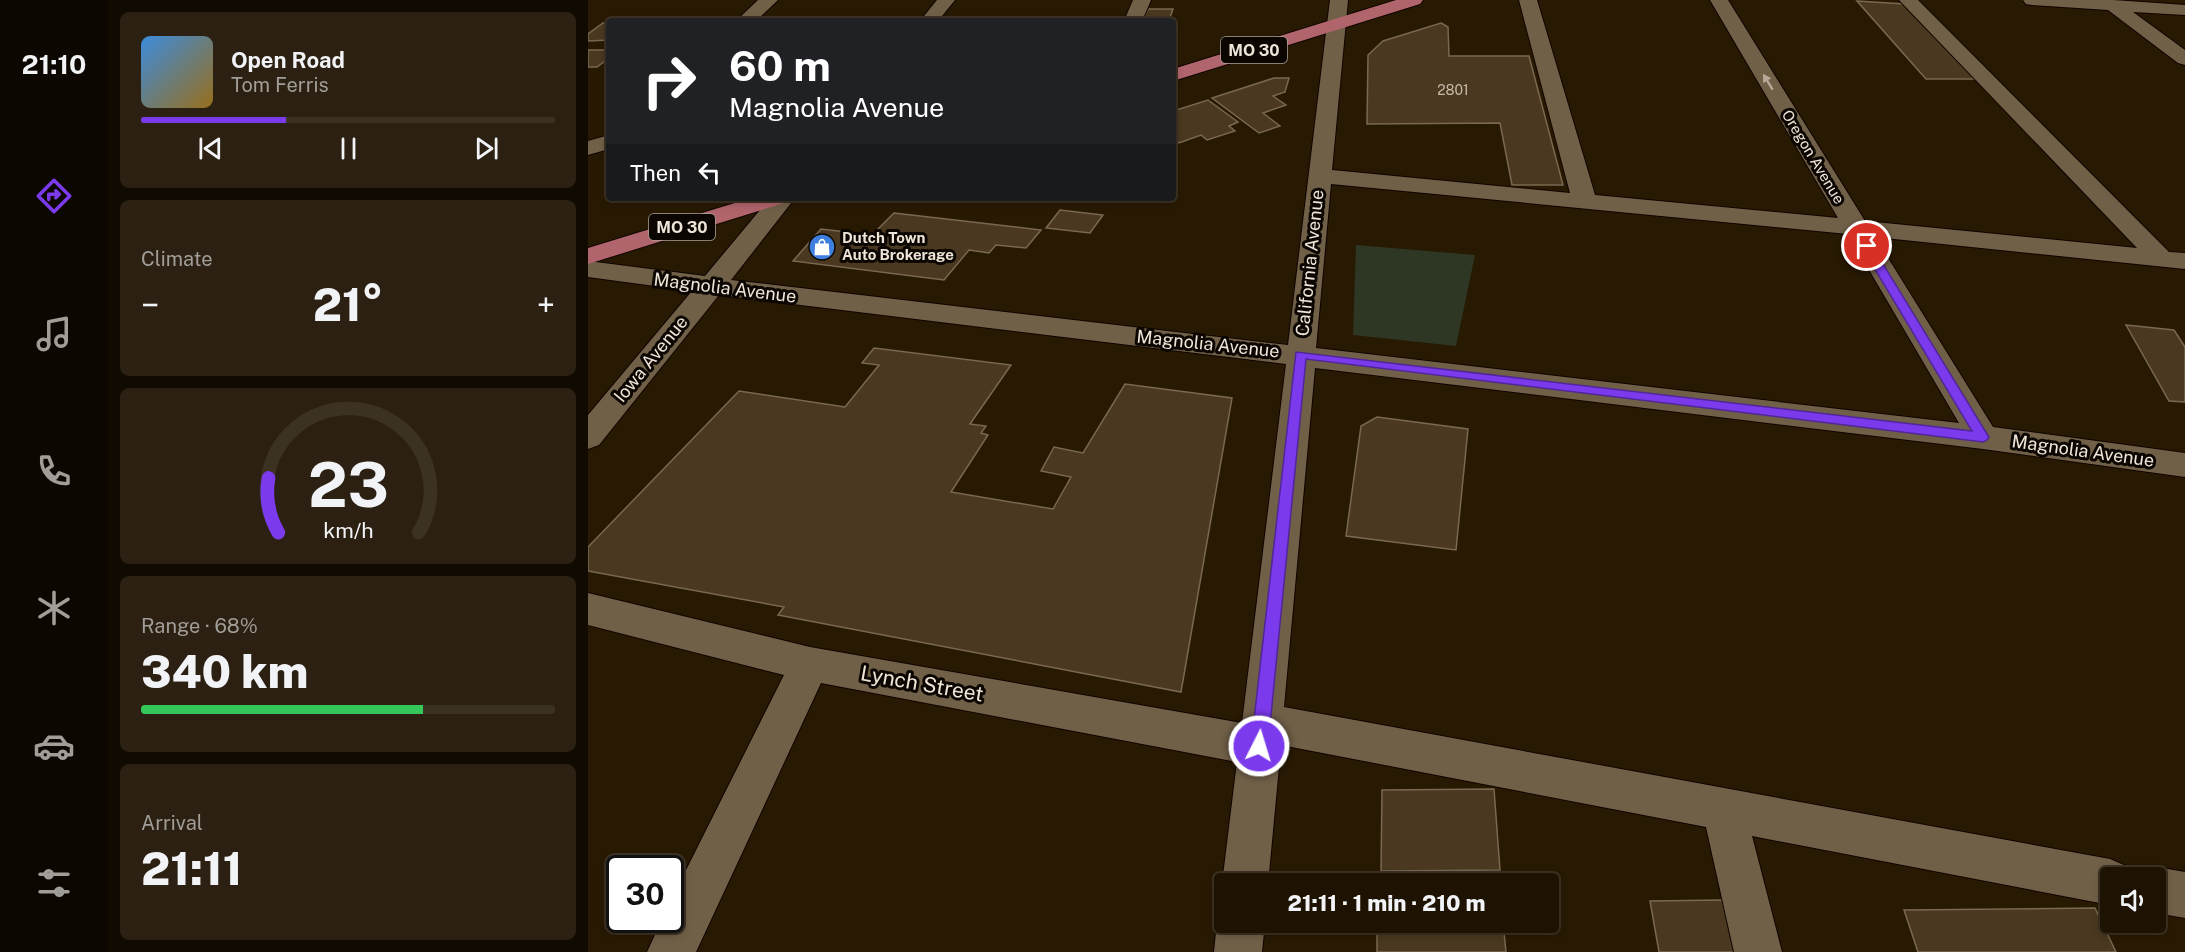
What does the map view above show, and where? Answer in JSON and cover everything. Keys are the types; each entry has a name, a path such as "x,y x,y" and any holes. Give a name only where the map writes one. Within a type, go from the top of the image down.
{"main road":[{"name":"MO 30","path":"1176,74 1337,12 1414,0"},
{"name":"MO 30","path":"588,256 766,201"}],"street":[{"path":"748,18 769,0"},
{"path":"931,18 946,0"},
{"path":"1134,18 1142,0"},
{"path":"1528,0 1582,194 1587,202"},
{"name":"Oregon Avenue","path":"1719,0 1983,437"},
{"path":"1908,0 2174,260"},
{"path":"2032,0 2109,3 2185,10"},
{"path":"2109,3 2185,59"},
{"name":"California Avenue","path":"1246,873 1337,12"},
{"path":"588,148 606,143"},
{"path":"1319,176 2174,260"},
{"name":"Iowa Avenue","path":"588,437 781,201"},
{"name":"Magnolia Avenue","path":"588,269 710,286 1983,437 2185,465"},
{"name":"Lynch Street","path":"588,609 810,663 1261,734 1724,811 2100,880"},
{"path":"671,952 810,663"},
{"path":"1724,811 1758,952"},
{"path":"2166,892 2185,895"},
{"path":"1238,952 1240,933"}],"green space":[{"path":"1356,245 1475,255 1456,346 1353,335"}],"building":[{"path":"1857,1 1905,4 1977,79 1926,79"},
{"path":"1148,9 1173,9 1170,18 1144,18"},
{"path":"606,23 606,40 588,41 588,34"},
{"path":"1441,23 1448,27 1449,56 1529,56 1563,185 1512,185 1500,123 1367,124 1368,55 1383,41"},
{"path":"588,50 606,50 606,60 597,67 588,67"},
{"path":"1274,78 1289,78 1285,92 1273,96 1286,105 1263,113 1280,126 1259,133 1212,98"},
{"path":"1208,100 1238,122 1229,126 1235,131 1207,140 1201,135 1179,143 1176,140 1176,110"},
{"path":"1060,210 1103,215 1090,233 1046,228"},
{"path":"894,213 1041,230 1026,248 996,245 989,253 969,250 944,280 793,261 821,229 872,235"},
{"path":"2126,325 2174,330 2185,347 2185,402 2169,401"},
{"path":"874,348 1011,365 970,424 986,426 981,433 988,435 951,492 1053,509 1071,477 1041,471 1054,447 1083,453 1125,384 1232,398 1181,692 778,615 784,607 588,571 588,547 739,391 845,407 879,365 862,363"},
{"path":"1377,417 1468,429 1456,550 1346,536 1361,426"},
{"path":"1494,789 1500,870 1381,871 1382,790"},
{"path":"1722,900 1735,952 1659,952 1650,901"},
{"path":"2095,908 2100,918 2100,933 2107,933 2116,952 1918,952 1904,910"},
{"path":"1377,933 1504,933 1506,952 1377,952"}],"place":[{"name":"Dutch Town Auto Brokerage","path":"822,247"}],"route":[{"path":"1259,746 1300,355 1983,437 1867,246"}]}
